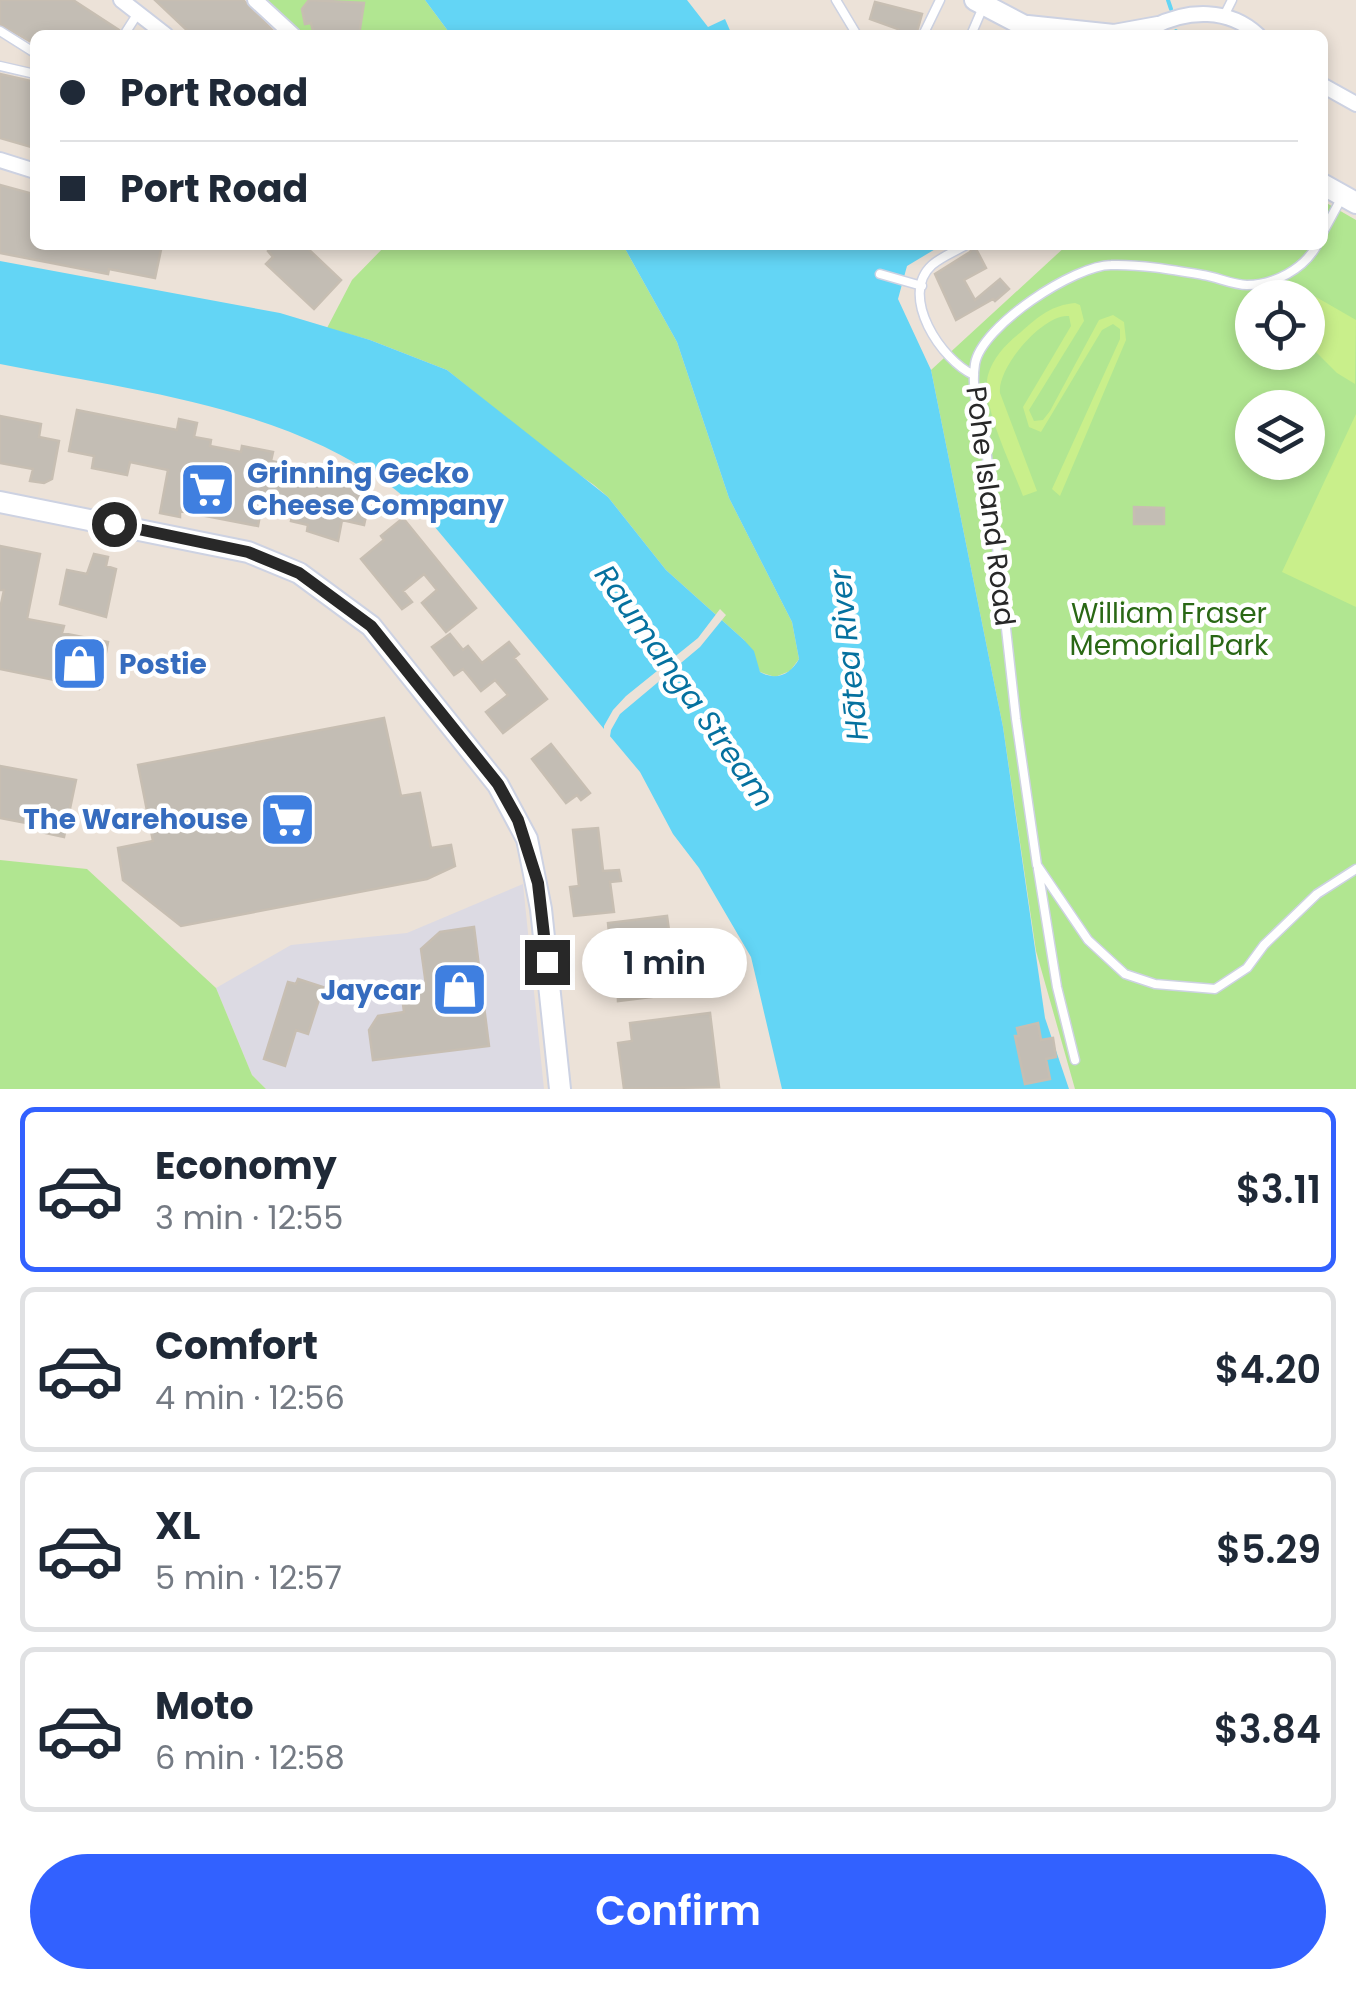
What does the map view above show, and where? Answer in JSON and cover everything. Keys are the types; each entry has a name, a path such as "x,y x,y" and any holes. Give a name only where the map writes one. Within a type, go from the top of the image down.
{"main road":[{"path":"979,2 1032,30"},
{"path":"0,502 248,552 299,573 371,626 498,784 527,839 542,910 560,1089"}],"street":[{"path":"121,0 160,30"},
{"path":"255,0 288,30"},
{"path":"1154,30 1189,15 1224,16 1253,30"},
{"path":"1017,22 1095,30"},
{"path":"1328,88 1356,104"},
{"path":"0,160 30,169"}],"lane":[{"path":"836,0 854,30"},
{"path":"925,30 940,0"},
{"path":"1224,16 1232,0"},
{"path":"972,30 979,2"},
{"path":"127,30 139,11"},
{"path":"0,31 30,50"},
{"path":"0,66 30,73"},
{"path":"1328,226 1350,199"},
{"path":"958,250 931,266 922,286 924,314 931,334 948,358 974,375"},
{"name":"Pohe Island Road","path":"1075,1060 1058,987 1016,719 985,438 974,398 975,360 990,336 1042,290 1108,264 1203,275 1246,285 1276,279 1298,268 1313,250"},
{"path":"880,274 922,286"},
{"name":"Pohe Island Road","path":"1037,865 1088,940 1124,974 1156,984 1215,989 1247,968 1264,945 1316,894 1356,869"}],"shaded area":[{"path":"523,884 544,1089 266,1089 252,1075 216,988 291,945 407,933"}],"green space":[{"path":"265,0 425,0 447,30 296,30"},
{"name":"William Fraser Memorial Park","path":"1328,204 1356,220 1356,1089 1075,1089 1036,951 1003,727 931,370 1062,250 1328,250"},
{"path":"381,250 626,250 677,342 729,498 792,622 799,659 790,671 775,677 760,672 744,640 666,570 608,497 447,370 327,328 352,280"},
{"path":"1325,302 1356,320 1355,384 1325,361"},
{"path":"1080,305 1084,321 1029,410 1034,421 1043,420 1050,411 1099,320 1113,315 1124,322 1126,340 1060,496 1052,489 1120,339 1120,329 1113,324 1102,330 1041,432 1029,427 1023,407 1071,326 1069,316 1047,323 1014,356 1000,393 1037,491 1023,496 993,419 988,375 1001,351 1034,321 1053,309"},
{"path":"1356,414 1356,607 1282,572"},
{"path":"0,860 87,869 216,988 252,1075 266,1089 0,1089"}],"water":[{"path":"425,0 687,0 708,27 725,19 730,30 447,30"},
{"path":"626,250 934,250 907,266 898,299 931,370 1003,727 1045,1018 1069,1089 782,1089 751,957 699,868 673,834 640,772 429,520 388,484 345,457 251,418 150,393 0,364 0,261 280,313 370,340 447,370 608,497 666,570 754,651 760,672 782,675 799,659 792,622 729,498 677,342"}],"pier":[{"path":"720,609 726,615 700,647 620,714 609,743 604,726 613,710 698,638"}],"building":[{"path":"0,0 73,0 119,30 30,30 30,41 0,24"},
{"path":"155,0 243,0 272,30 187,30"},
{"path":"309,0 364,3 360,30 313,30 311,23 305,24 302,9"},
{"path":"875,2 922,14 917,30 898,30 870,19"},
{"path":"0,74 30,81 30,147 0,138"},
{"path":"0,185 30,193 30,250 161,250 155,278 109,269 108,274 0,253"},
{"path":"309,250 341,280 314,309 266,264 273,257 268,251"},
{"path":"977,250 986,268 964,280 975,300 1000,279 1009,289 995,301 956,320 935,274"},
{"path":"77,410 177,430 179,419 197,423 194,437 211,440 210,446 241,452 242,446 273,452 271,461 291,465 289,473 311,478 310,484 330,488 332,481 372,489 364,525 342,520 338,541 307,531 308,525 291,521 292,516 261,510 258,526 180,511 180,517 160,513 168,470 130,462 127,475 92,468 94,456 69,451"},
{"path":"0,416 41,424 39,437 59,441 52,479 44,483 30,481 33,469 0,463"},
{"path":"1134,507 1164,508 1164,524 1134,524"},
{"path":"403,518 476,608 446,632 422,603 437,590 424,574 403,591 412,602 402,609 361,559"},
{"path":"0,546 40,554 27,619 64,626 62,633 108,642 99,689 0,669 0,609 4,590 0,590"},
{"path":"94,554 108,557 106,566 116,569 106,617 60,604 67,570 87,574"},
{"path":"450,634 463,650 468,646 482,663 509,642 519,654 514,658 547,699 503,733 486,712 508,695 495,680 481,691 463,669 454,675 432,647"},
{"name":"The Warehouse","path":"384,718 401,796 420,793 431,848 451,845 455,866 427,879 181,926 123,880 118,848 153,841 138,765"},
{"path":"551,744 590,793 581,800 577,795 566,803 532,759"},
{"path":"0,766 76,780 64,837 41,832 42,826 0,818"},
{"path":"598,828 603,871 619,870 621,881 610,882 614,912 574,916 570,887 579,886 573,830"},
{"path":"667,916 671,945 650,947 653,972 698,966 701,991 618,1001 616,951 611,952 608,923"},
{"path":"474,927 489,1046 373,1060 369,1030 378,1016 404,1012 401,988 426,985 421,949 440,932"},
{"path":"298,979 323,987 308,1034 296,1030 285,1066 264,1059 288,982 296,984"},
{"path":"710,1013 719,1087 624,1089 618,1043 632,1041 630,1023"},
{"path":"1038,1023 1041,1040 1053,1038 1056,1057 1046,1059 1050,1079 1025,1084 1015,1036 1019,1036 1017,1028"}],"waterway":[{"path":"1168,0 1171,9"}],"place":[{"name":"Grinning Gecko Cheese Company","path":"208,489"},
{"name":"Postie","path":"80,664"},
{"name":"The Warehouse","path":"287,819"},
{"name":"Jaycar","path":"460,990"}],"route":[{"path":"114,524 248,552 299,573 371,626 509,802 527,839 538,883 547,962"}],"water label":[{"name":"Hātea River","path":"849,655"},
{"name":"Raumanga Stream","path":"684,686"}]}
